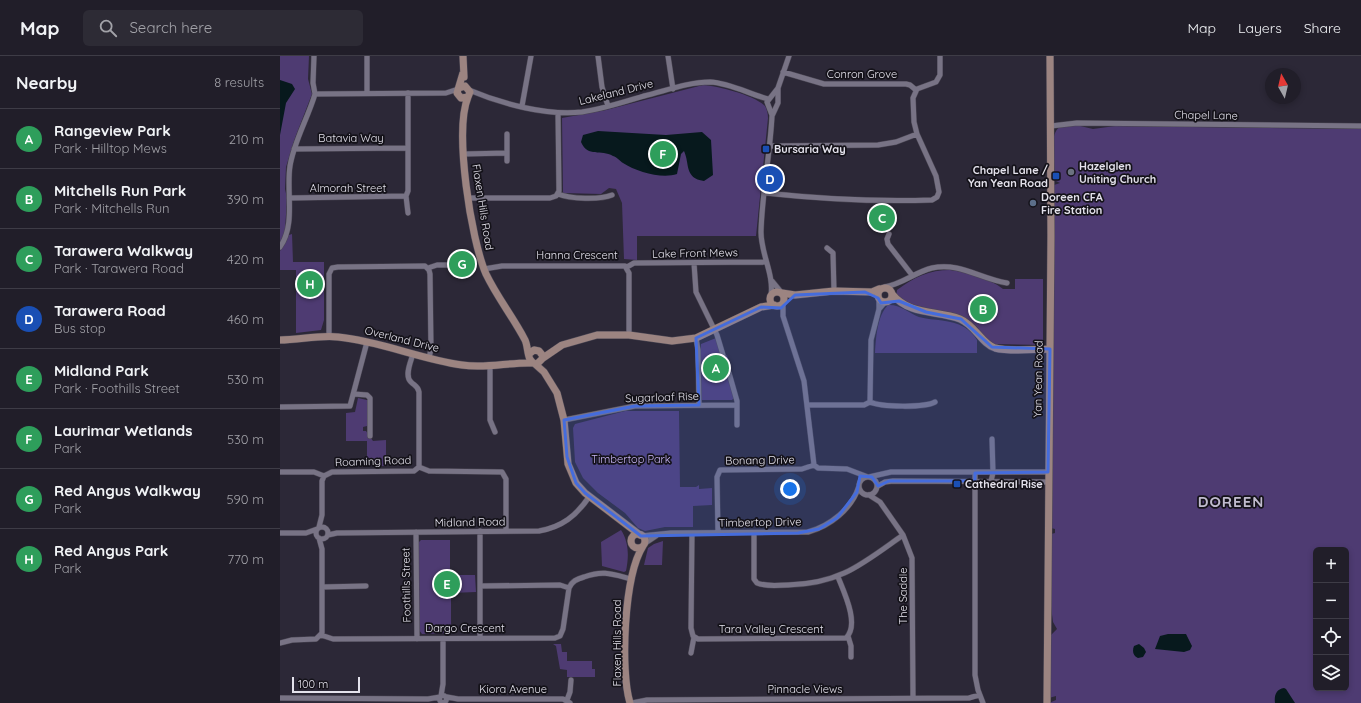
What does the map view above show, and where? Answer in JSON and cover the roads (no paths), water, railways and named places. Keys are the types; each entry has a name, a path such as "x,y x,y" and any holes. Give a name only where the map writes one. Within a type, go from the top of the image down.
{"street":[{"path":"280,247 287,234 290,198 288,189 289,173 294,148 307,118 315,94 313,83 314,56"},
{"path":"367,56 367,93"},
{"path":"459,93 463,73 463,56"},
{"path":"522,106 531,56"},
{"path":"598,56 602,87 608,106"},
{"path":"668,56 673,89"},
{"path":"768,102 778,88 789,56"},
{"path":"765,194 855,201 935,199 939,194 938,182 917,134 913,94 916,90 936,82 940,74 940,56"},
{"name":"Yan Yean Road","path":"1047,703 1050,349 1050,56"},
{"name":"Conron Grove","path":"784,72 824,84 906,84 910,85 916,90"},
{"path":"463,73 469,93"},
{"name":"Lakeland Drive","path":"469,93 522,106 558,112 584,111 699,83 717,83 768,102"},
{"path":"459,93 464,86 469,93"},
{"path":"778,88 778,101 772,116 761,232 766,262 771,280 770,302 779,304"},
{"path":"408,93 408,191 406,196 408,213"},
{"path":"315,94 459,93 465,99 469,93"},
{"name":"Flaxen Hills Road","path":"459,93 464,113 464,154 468,198 475,240 484,269 498,297 525,341 529,360 533,364"},
{"name":"Flaxen Hills Road","path":"464,113 469,93"},
{"path":"768,102 774,98 778,101"},
{"path":"768,102 775,108"},
{"path":"768,102 772,116"},
{"path":"558,112 558,194"},
{"name":"Chapel Lane","path":"1051,126 1077,123 1361,126"},
{"path":"507,134 507,161"},
{"path":"770,146 878,145 896,142 917,134"},
{"name":"Batavia Way","path":"294,148 408,148"},
{"path":"464,154 507,153"},
{"path":"468,198 550,198 558,194 565,197 603,197 612,195"},
{"name":"Almorah Street","path":"290,198 406,196"},
{"path":"889,234 887,238 888,244 912,275"},
{"path":"827,248 834,253 834,291"},
{"name":"Lake Front Mews","path":"627,267 634,263 766,262"},
{"path":"694,263 696,292 714,330 723,355"},
{"path":"329,336 329,274 332,268 384,266 428,268 437,265 448,265"},
{"name":"Hanna Crescent","path":"484,269 502,266 621,265 627,267 629,273 629,335"},
{"path":"761,307 770,296 776,292 796,295 834,291 865,292 898,284 912,275 934,268 954,267 1007,283"},
{"path":"428,268 430,282 431,349 429,358"},
{"path":"771,280 785,297 779,304"},
{"path":"882,300 891,298 892,293 898,284"},
{"path":"882,288 889,288 899,301"},
{"path":"870,402 871,340 882,300 882,288"},
{"path":"865,292 882,300 899,301 926,312 961,319 973,327 992,347 1005,349 1050,349"},
{"path":"540,354 571,342 597,335 629,335 666,341 696,338 761,307 779,304 796,295"},
{"path":"779,304 802,375 814,465 818,468 852,471 874,479 877,487"},
{"name":"Overland Drive","path":"280,340 329,336 367,342 462,365 490,367 517,363 533,364"},
{"path":"696,338 698,350 699,405"},
{"name":"Flaxen Hills Road","path":"525,341 540,354"},
{"path":"280,407 348,407 352,402 367,342"},
{"path":"413,354 408,375 410,382 419,389 419,467"},
{"path":"533,364 539,363 540,354"},
{"path":"540,354 544,372 557,394 564,420 566,453 570,471 576,483 589,497 641,535 645,540 643,545"},
{"name":"Overland Drive","path":"517,363 529,355 540,354"},
{"path":"533,364 544,372"},
{"path":"490,367 490,420 495,432"},
{"path":"729,372 737,405 738,425"},
{"path":"354,394 367,395 370,398 370,436"},
{"path":"807,405 864,405 870,402 878,405 928,405 935,402"},
{"name":"Sugarloaf Rise","path":"564,420 635,406 737,405"},
{"path":"991,481 993,473 992,438"},
{"name":"Bonang Drive","path":"718,533 717,477 720,470 802,469 814,465"},
{"name":"Roaming Road","path":"280,472 314,472 324,476 332,472 414,471 419,467 428,471 502,472 506,477 506,531"},
{"path":"852,471 859,484 861,492 867,495"},
{"path":"859,484 862,478 891,472 1048,472"},
{"path":"975,472 975,675 979,695 983,703"},
{"path":"321,636 322,549 327,532 322,516 322,481 324,476"},
{"path":"852,500 874,493 877,487 889,481 1048,482"},
{"name":"Timbertop Drive","path":"641,535 692,533 798,533 819,529 837,518 852,500 859,484"},
{"name":"The Saddle","path":"877,487 880,502 903,535 910,548 913,566 913,698"},
{"name":"The Saddle","path":"867,495 880,502"},
{"name":"Midland Road","path":"318,528 327,532 539,531 554,527 575,514 589,497"},
{"path":"322,516 318,528 318,537 322,549"},
{"path":"626,524 631,538 631,544 634,547 637,559"},
{"path":"306,533 318,528"},
{"path":"280,533 306,533 318,537 327,532"},
{"name":"Foothills Street","path":"416,532 417,639"},
{"path":"480,532 480,638"},
{"path":"691,653 694,637 691,628 692,533"},
{"path":"754,533 754,575 758,583 767,585 809,584 838,577 861,565 903,535"},
{"path":"631,538 636,535 641,535"},
{"path":"634,547 639,548 657,535"},
{"name":"Flaxen Hills Road","path":"631,703 626,681 626,607 631,579 643,545"},
{"path":"480,586 560,586 569,588 571,583 578,578 600,572 631,579"},
{"path":"838,577 850,610 851,630 848,636 851,646 851,657"},
{"path":"322,587 366,586"},
{"name":"Dargo Crescent","path":"280,643 292,640 316,639 321,636 333,639 551,638 560,636 563,630 569,588"},
{"name":"Tara Valley Crescent","path":"694,637 701,639 840,639 848,636"},
{"path":"443,638 443,700"},
{"name":"Kiora Avenue","path":"280,698 458,699 569,702 571,680"},
{"name":"Pinnacle Views","path":"631,703 647,700 762,701 969,698 979,695"}],"place":[{"name":"Bursaria Way","path":"766,149"},
{"name":"Laurimar Wetlands","path":"663,154"},
{"name":"Hazelglen Uniting Church","path":"1071,172"},
{"name":"Chapel Lane / Yan Yean Road","path":"1056,176"},
{"name":"Tarawera Road","path":"770,179"},
{"name":"Doreen CFA Fire Station","path":"1033,203"},
{"name":"Tarawera Walkway","path":"882,218"},
{"name":"Red Angus Walkway","path":"462,264"},
{"name":"Red Angus Park","path":"310,284"},
{"name":"Mitchells Run Park","path":"983,309"},
{"name":"Rangeview Park","path":"716,368"},
{"name":"Cathedral Rise","path":"957,484"},
{"name":"Midland Park","path":"447,584"}],"district":[{"name":"DOREEN","path":"1231,501"}],"park label":[{"name":"Timbertop Park","path":"631,459"}]}
